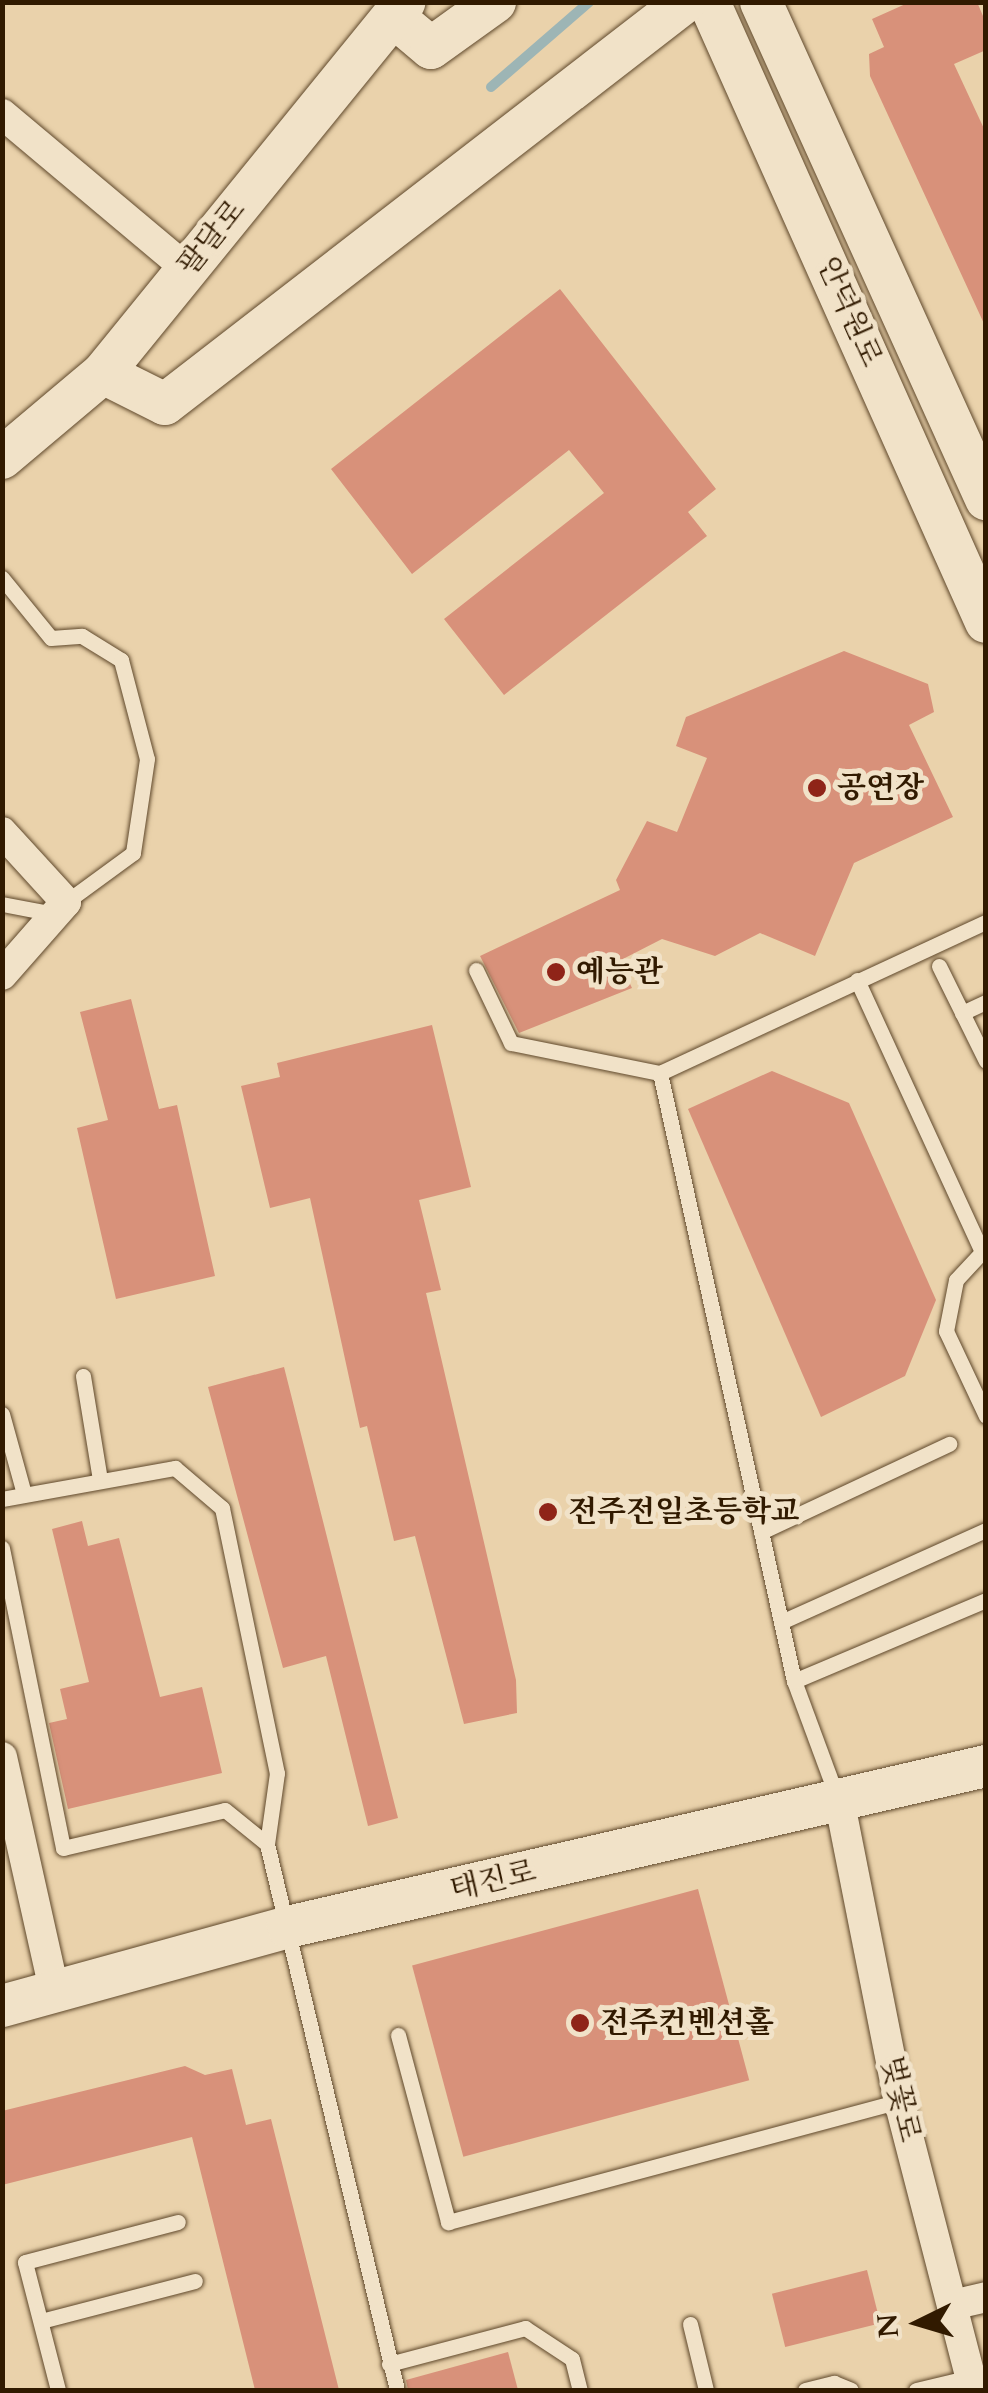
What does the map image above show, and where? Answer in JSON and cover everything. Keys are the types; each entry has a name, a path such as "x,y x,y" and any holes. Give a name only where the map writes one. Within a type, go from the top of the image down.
{"street":[{"path":"400,10 430,48 495,2"},
{"path":"103,374 165,404 685,2"},
{"name":"안덕원로","path":"709,2 986,622"},
{"name":"안덕원로","path":"761,2 986,499"},
{"name":"팔달로","path":"2,458 103,374 400,10"},
{"path":"2,114 188,269"},
{"path":"2,832 61,908 2,975"},
{"path":"2,1757 55,1994"},
{"name":"태진로","path":"2,2006 288,1927 840,1804 986,1766"},
{"name":"벚꽃로","path":"840,1804 898,2100 972,2384"},
{"path":"952,2304 986,2296"}],"lane":[{"path":"2,578 52,638 82,636 121,660 147,759 133,853 61,908 2,904"},
{"path":"476,970 511,1043 660,1073 986,922"},
{"path":"939,966 986,1061"},
{"path":"857,980 984,1252 956,1280 946,1331 986,1416"},
{"path":"962,1013 986,1002"},
{"path":"660,1073 794,1682 840,1804"},
{"path":"83,1376 100,1480"},
{"path":"2,1414 24,1494"},
{"path":"761,1532 950,1444"},
{"path":"2,1499 174,1468 222,1508 276,1773 268,1844 397,2390"},
{"path":"781,1622 986,1530"},
{"path":"2,1548 63,1848 225,1810 268,1844"},
{"path":"794,1682 986,1600"},
{"path":"398,2034 448,2222 898,2100"},
{"path":"58,2390 25,2262 178,2222"},
{"path":"40,2321 195,2281"},
{"path":"690,2324 706,2390"},
{"path":"390,2364 525,2328 572,2360 580,2390"},
{"path":"805,2390 834,2383 851,2390"},
{"path":"916,2390 972,2384"}],"building":[{"path":"910,2 977,2 986,23 986,50 954,64 986,133 986,328 870,76 869,54 884,47 872,19"},
{"path":"560,289 716,489 688,512 707,536 504,695 444,619 604,493 569,450 412,574 331,469"},
{"name":"공연장","path":"844,651 928,684 934,712 909,725 953,817 854,863 815,956 760,933 715,956 662,939 619,961 632,988 519,1033 480,956 620,890 616,880 647,821 677,832 707,758 676,746 686,717"},
{"path":"131,999 159,1109 177,1105 215,1276 116,1299 77,1128 108,1120 80,1012"},
{"path":"432,1025 471,1187 419,1200 441,1290 426,1293 516,1680 517,1713 464,1724 415,1536 394,1541 367,1426 360,1428 310,1198 270,1208 241,1086 280,1077 277,1063"},
{"path":"772,1071 849,1103 936,1300 905,1376 821,1417 688,1109"},
{"path":"284,1367 398,1818 368,1826 326,1656 283,1668 208,1387"},
{"path":"82,1521 88,1546 119,1538 160,1697 202,1687 222,1773 68,1809 49,1723 67,1719 60,1689 89,1682 52,1529"},
{"name":"전주컨벤션홀","path":"698,1889 749,2080 463,2157 412,1966"},
{"path":"185,2066 205,2075 232,2069 246,2125 271,2119 339,2390 255,2390 192,2137 2,2185 2,2111"},
{"path":"867,2270 880,2323 785,2347 772,2294"},
{"path":"508,2352 518,2390 408,2390 406,2380"}],"waterway":[{"path":"491,87 589,2"}],"place":[{"name":"공연장","path":"817,788"},
{"name":"예능관","path":"556,972"},
{"name":"전주전일초등학교","path":"548,1512"},
{"name":"전주컨벤션홀","path":"580,2023"}]}
